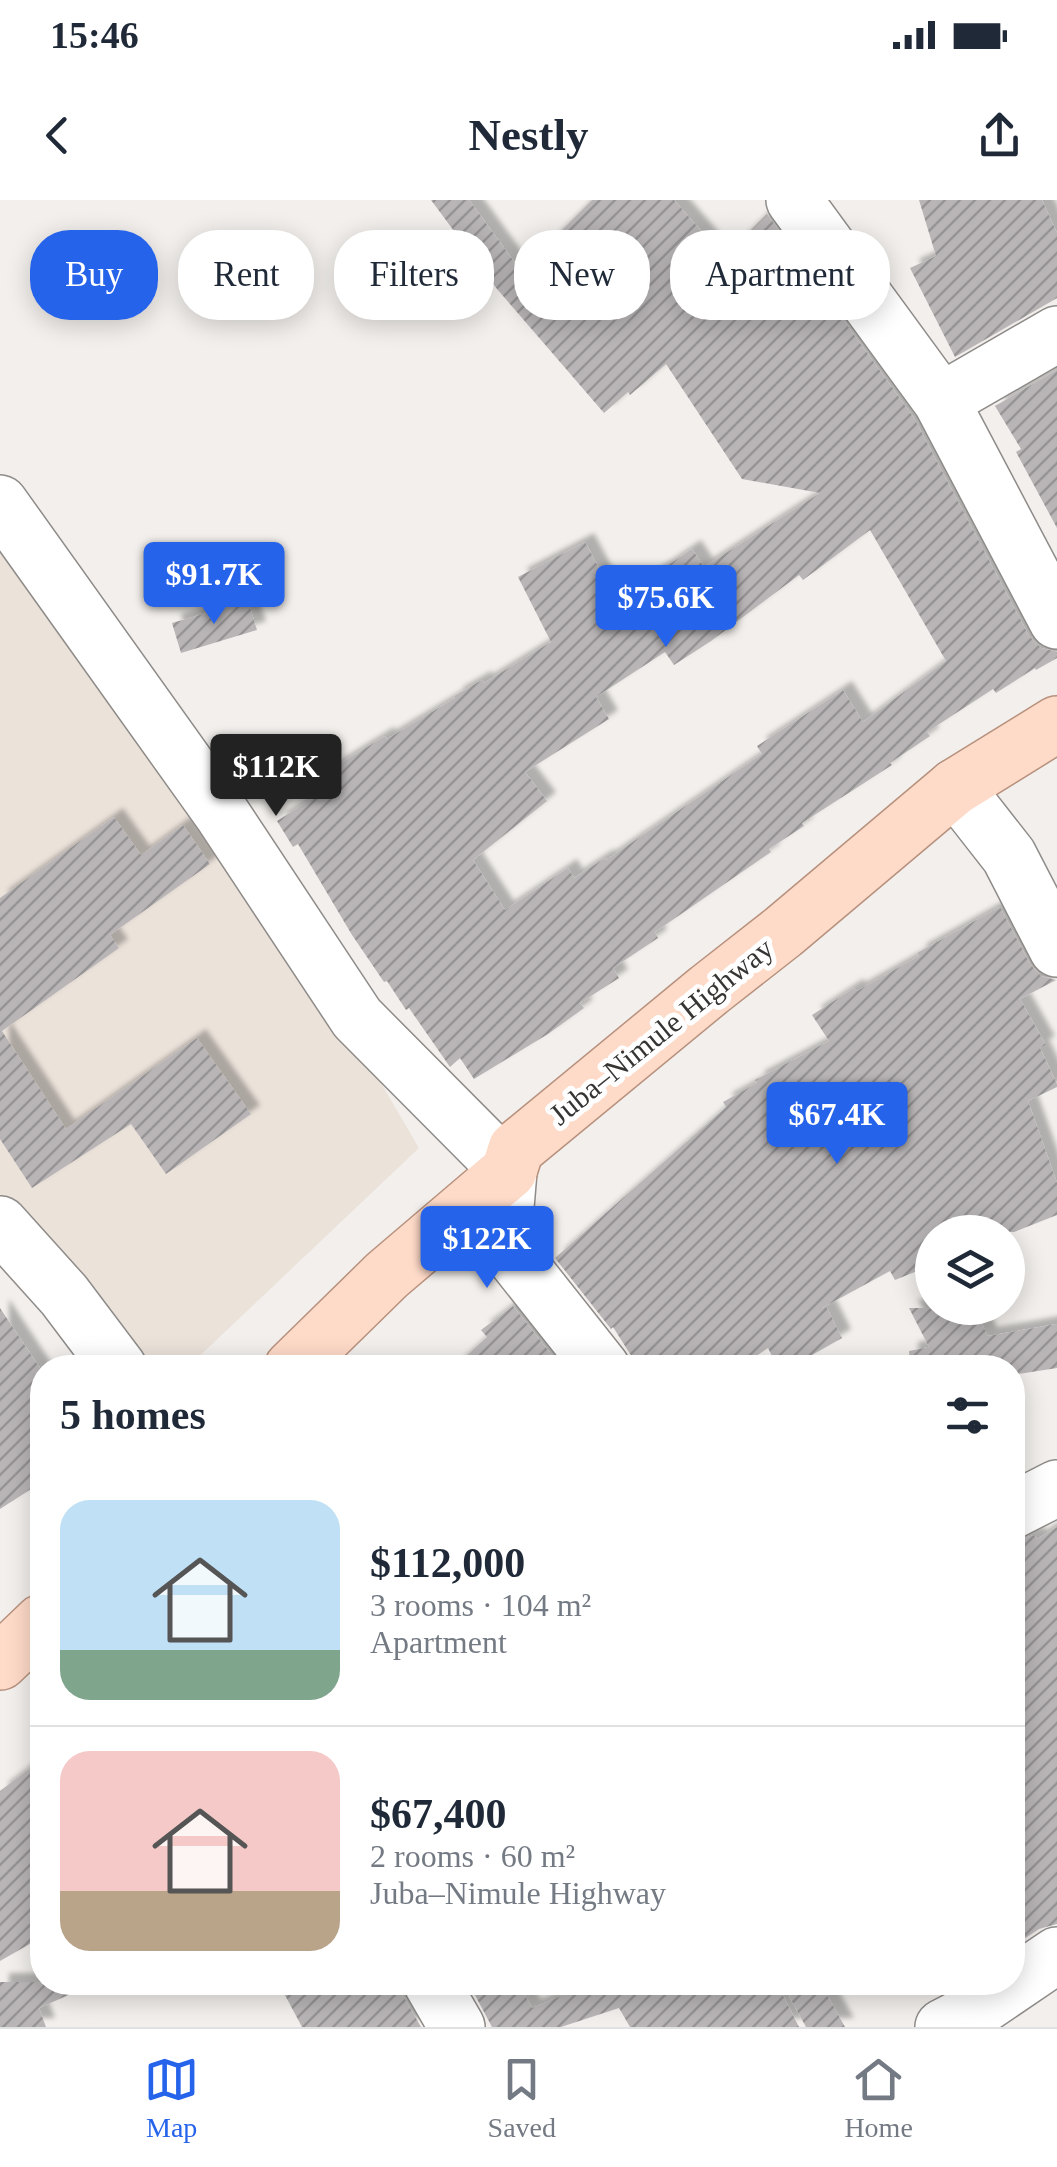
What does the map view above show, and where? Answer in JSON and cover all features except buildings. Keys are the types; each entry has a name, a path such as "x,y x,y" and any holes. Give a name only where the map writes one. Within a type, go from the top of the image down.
{"main road":[{"name":"Juba–Nimule Highway","path":"305,1355 386,1276 509,1171 516,1149 828,896 954,787 1057,724"},
{"path":"0,1662 30,1633"}],"street":[{"path":"794,200 941,401 1057,621"},
{"path":"941,401 1057,334"},
{"path":"0,503 222,814 356,1018 509,1171 504,1244 592,1355"},
{"path":"954,787 1009,856 1057,949"},
{"path":"0,1224 64,1295 109,1355"},
{"path":"1025,1504 1057,1488"},
{"path":"1025,1974 1057,1954"},
{"path":"438,1995 456,2027"},
{"path":"966,2012 993,1995"}],"shaded area":[{"path":"0,521 354,1037 419,1148 201,1355 132,1355 35,1229 0,1194"}]}
